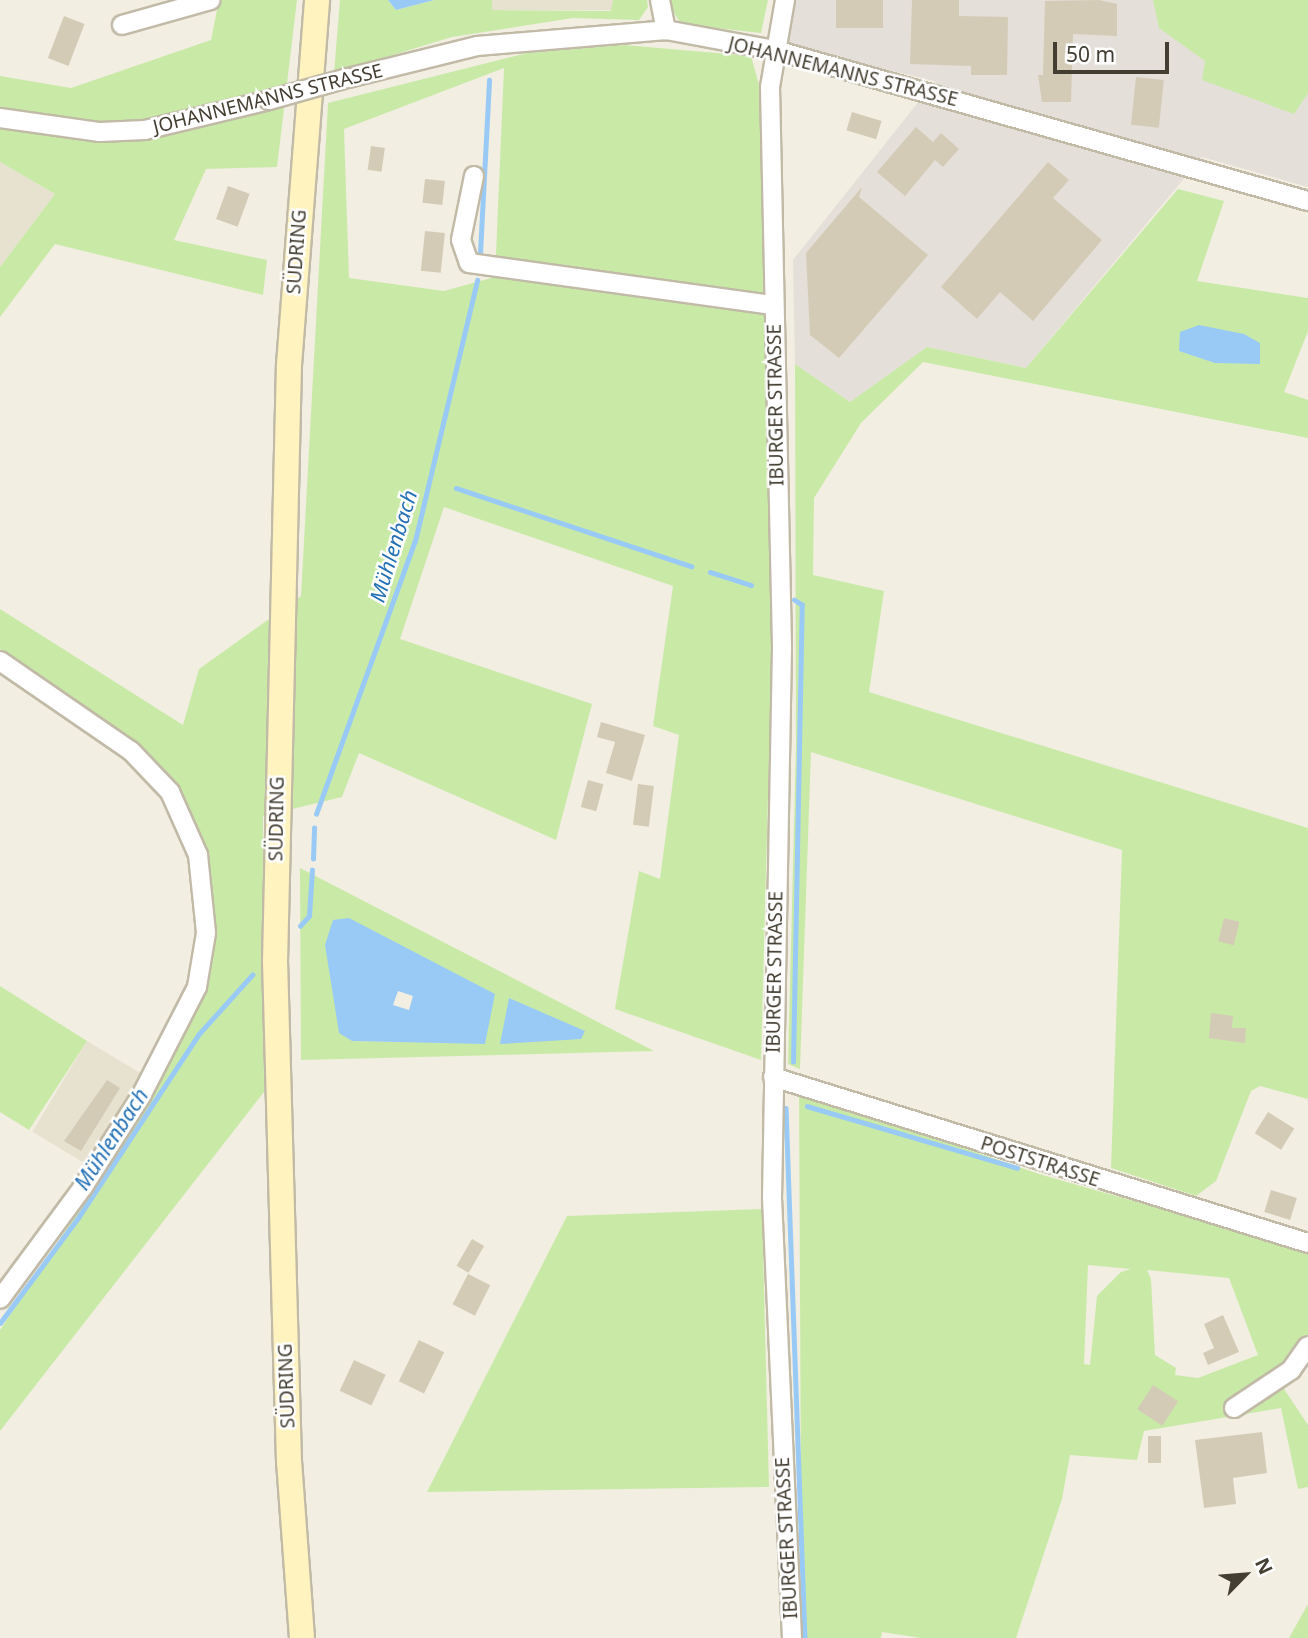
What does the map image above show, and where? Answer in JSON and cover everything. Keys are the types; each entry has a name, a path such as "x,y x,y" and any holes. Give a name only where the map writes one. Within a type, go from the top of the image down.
{"main road":[{"name":"SÜDRING","path":"302,1638 289,1462 275,962 289,365 317,0"}],"street":[{"path":"122,25 211,0"},
{"path":"660,0 666,30"},
{"name":"IBURGER STRASSE","path":"785,0 770,87 782,648 772,1198 792,1638"},
{"name":"JOHANNEMANNS STRASSE","path":"0,118 100,132 145,130 477,46 666,30 775,50 1308,201"},
{"name":"IBURGER STRASSE","path":"474,176 461,240 469,263 774,305"},
{"path":"0,661 131,751 170,792 198,855 206,933 197,987 141,1096 83,1187 0,1299"},
{"name":"POSTSTRASSE","path":"773,1077 1308,1243"},
{"path":"1234,1408 1291,1370 1308,1346"}],"shaded area":[{"path":"492,0 613,0 613,10 492,10"},
{"path":"794,0 1308,0 1308,187 1202,157 1026,368 927,347 850,402 795,364 793,260 935,81 784,46"},
{"path":"0,162 55,194 0,267"},
{"path":"87,1041 143,1074 88,1165 32,1132"}],"green space":[{"path":"219,0 297,0 277,167 206,169 174,240 267,260 263,295 55,244 0,317 0,267 55,194 0,162 0,76 71,88 211,40"},
{"path":"340,0 388,0 396,10 434,0 492,0 492,10 611,11 613,0 647,0 648,7 639,20 573,18 452,37 334,73"},
{"path":"666,0 768,0 761,33 681,24"},
{"path":"1153,0 1308,0 1308,93 1294,114 1202,80 1205,61 1159,28"},
{"path":"624,45 751,56 759,85 773,608 761,1060 615,1009 639,871 660,879 679,735 653,726 673,586 444,507 400,639 592,704 556,840 359,753 342,797 263,816 264,1092 0,1431 0,1330 125,1140 206,982 184,804 162,771 134,745 0,649 0,609 183,725 199,669 301,596 328,103 527,53","holes":["504,68 495,277 444,291 349,278 344,129"]},
{"path":"1178,189 1224,201 1197,281 1308,298 1308,331 1284,392 1308,400 1308,438 923,362 861,423 814,498 813,575 884,591 869,692 1308,828 1308,1099 1260,1086 1251,1091 1216,1181 1196,1196 1111,1168 1122,850 811,752 800,1069 788,1064 796,746 795,364 850,402 927,347 1026,368"},
{"path":"300,868 654,1051 301,1060","holes":["349,918 485,1043 352,1041 339,1032"]},
{"path":"0,986 87,1041 29,1130 0,1112"},
{"path":"799,1091 1039,1174 1308,1251 1308,1358 1284,1389 1308,1425 1308,1487 1298,1489 1281,1408 1144,1431 1137,1460 1070,1455 1062,1499 1016,1638 921,1638 882,1632 881,1638 807,1638 801,1491","holes":["1088,1265 1131,1269 1121,1272 1097,1296 1090,1365 1084,1364","1147,1270 1229,1278 1258,1355 1198,1378 1175,1375 1176,1368 1155,1355 1151,1279"]},
{"path":"762,1209 769,1487 427,1492 567,1216"},
{"path":"1308,1604 1308,1638 1289,1638"}],"water":[{"path":"388,0 434,0 396,10"},
{"path":"1199,325 1244,334 1260,343 1260,364 1215,363 1179,351 1180,332"},
{"path":"349,918 495,994 485,1044 352,1041 339,1033 325,945 333,920","holes":["398,991 413,996 409,1010 393,1005"]},
{"path":"509,998 585,1031 581,1039 500,1044"}],"building":[{"path":"836,0 883,0 883,28 836,28"},
{"path":"912,0 959,0 959,16 1008,17 1007,75 971,75 971,66 910,64"},
{"path":"1099,0 1117,4 1117,36 1073,34 1071,102 1042,102 1038,75 1043,75 1045,1"},
{"path":"64,16 85,24 68,66 48,58"},
{"path":"1136,77 1164,80 1159,128 1131,125"},
{"path":"852,112 882,121 876,139 846,130"},
{"path":"916,127 933,142 941,133 959,149 943,167 935,160 905,196 877,172"},
{"path":"371,146 385,148 382,172 368,170"},
{"path":"1048,162 1069,180 1053,198 1102,240 1033,321 1000,292 977,319 941,287"},
{"path":"425,179 445,181 442,205 422,203"},
{"path":"228,186 250,194 238,227 216,219"},
{"path":"862,187 859,197 928,255 839,358 810,335 806,253"},
{"path":"425,231 445,233 441,273 421,271"},
{"path":"601,722 645,735 632,781 606,773 615,742 597,737"},
{"path":"588,780 603,784 596,811 581,807"},
{"path":"638,784 654,786 649,827 633,825"},
{"path":"1224,918 1240,922 1234,945 1218,941"},
{"path":"1211,1013 1233,1016 1232,1028 1246,1028 1245,1043 1209,1038"},
{"path":"107,1080 120,1088 81,1151 64,1141"},
{"path":"1268,1112 1294,1128 1281,1150 1255,1133"},
{"path":"1271,1190 1297,1198 1290,1220 1264,1212"},
{"path":"472,1239 484,1246 469,1273 456,1266"},
{"path":"468,1274 490,1285 475,1316 453,1304"},
{"path":"1223,1315 1239,1352 1208,1365 1203,1353 1214,1348 1204,1324"},
{"path":"419,1340 444,1352 424,1394 399,1381"},
{"path":"354,1360 386,1375 371,1406 340,1391"},
{"path":"1153,1385 1178,1401 1162,1426 1137,1409"},
{"path":"1262,1432 1267,1473 1233,1478 1236,1504 1204,1508 1195,1440"},
{"path":"1148,1436 1161,1436 1161,1463 1148,1463"}],"waterway":[{"name":"Mühlenbach","path":"480,253 489,80"},
{"name":"Mühlenbach","path":"316,814 415,541 477,280"},
{"path":"456,488 691,566"},
{"path":"710,572 751,585"},
{"path":"793,1062 802,605 794,600"},
{"name":"Mühlenbach","path":"313,859 314,828"},
{"name":"Mühlenbach","path":"300,926 309,916 312,870"},
{"name":"Mühlenbach","path":"0,1323 78,1218 198,1035 252,975"},
{"path":"807,1106 1017,1168"},
{"path":"786,1108 805,1638"}]}
